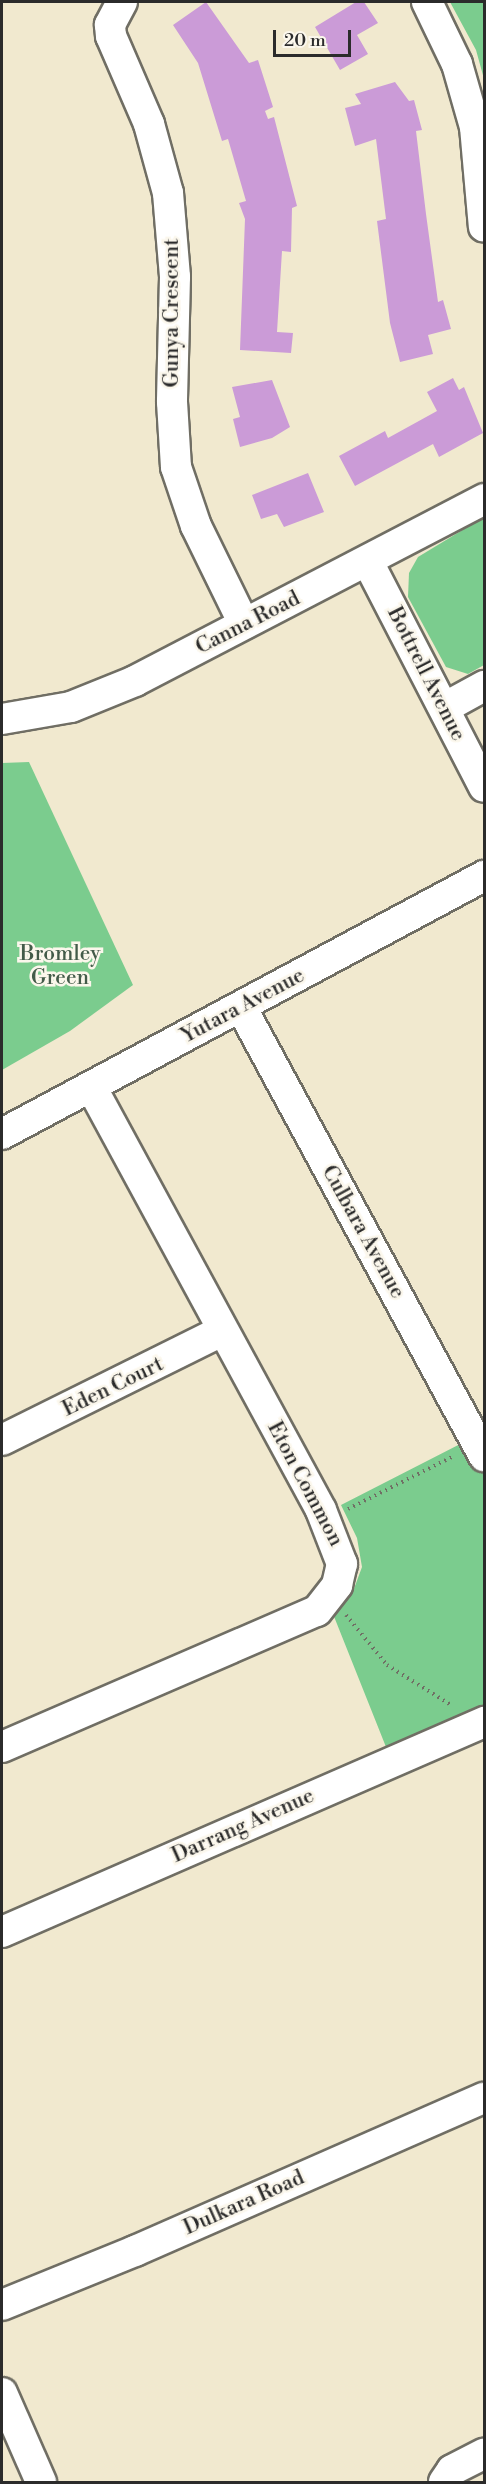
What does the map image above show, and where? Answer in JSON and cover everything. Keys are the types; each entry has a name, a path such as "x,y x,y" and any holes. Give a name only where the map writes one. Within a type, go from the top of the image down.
{"street":[{"name":"Gunya Crescent","path":"122,2 110,24 111,36 149,124 168,193 175,277 172,402 176,467 196,526 244,624"},
{"path":"427,2 457,64 472,117 484,227"},
{"name":"Canna Road","path":"2,719 71,707 100,696 368,562 484,499"},
{"name":"Bottrell Avenue","path":"368,562 484,787"},
{"path":"444,708 484,686"},
{"name":"Yutara Avenue","path":"2,1134 484,876"},
{"name":"Culbara Avenue","path":"241,1007 481,1450"},
{"name":"Eton Common","path":"91,1087 326,1521 342,1563 331,1596"},
{"name":"Eden Court","path":"2,1440 222,1331"},
{"path":"2,1747 317,1611 331,1596"},
{"name":"Darrang Avenue","path":"2,1932 484,1722"},
{"name":"Dulkara Road","path":"2,2305 135,2251 484,2098"},
{"path":"2,2394 41,2482"},
{"path":"444,2482 452,2470 484,2454"}],"path":[{"path":"326,1521 481,1450"},
{"path":"331,1596 387,1665 457,1708"}],"green space":[{"path":"450,2 484,2 484,79 476,50"},
{"path":"484,517 484,665 468,674 446,667 408,597 409,573 418,557"},
{"name":"Bromley Green","path":"29,762 133,985 70,1031 2,1070 2,763"},
{"path":"468,1440 484,1471 484,1705 386,1747 333,1614 352,1594 362,1567 357,1538 341,1505"}],"building":[{"path":"206,2 249,63 258,60 273,107 265,111 268,119 274,117 297,206 292,208 291,252 282,251 277,332 293,333 291,353 240,350 245,219 239,203 246,201 228,139 222,141 198,63 173,25"},
{"path":"356,2 364,2 378,23 357,35 368,54 340,70 315,27"},
{"path":"395,82 409,101 414,100 422,130 416,131 438,302 443,300 451,329 428,335 433,354 400,362 390,323 377,221 386,219 376,139 355,146 345,108 361,104 355,94"},
{"path":"453,378 459,390 464,387 483,433 439,457 433,444 355,486 339,456 385,431 388,438 437,411 427,392"},
{"path":"272,380 290,427 272,438 240,447 233,419 240,417 232,387"},
{"path":"308,473 324,512 284,527 277,514 261,519 252,495"}]}
